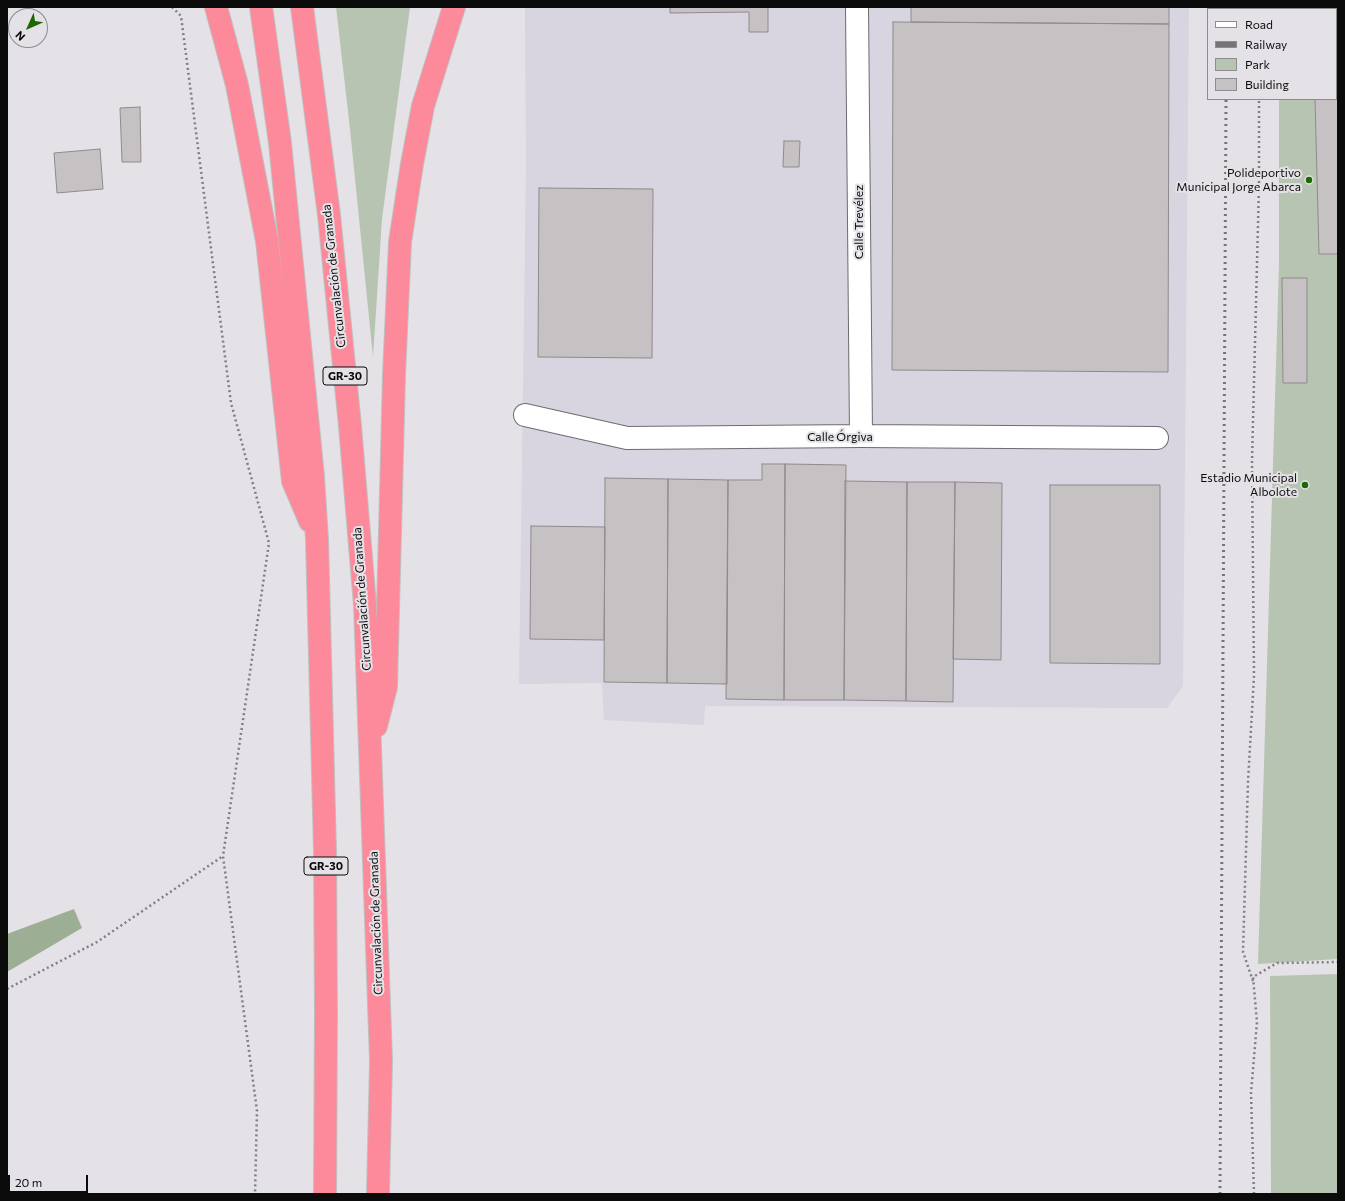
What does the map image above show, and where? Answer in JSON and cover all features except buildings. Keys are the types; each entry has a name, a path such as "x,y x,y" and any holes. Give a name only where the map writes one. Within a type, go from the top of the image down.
{"highway":[{"path":"216,7 238,85 267,241 293,481 317,539"},
{"name":"GR-30","path":"261,7 280,143 313,477 317,539 326,852 325,1194"},
{"name":"Circunvalación de Granada","path":"302,7 328,214 349,418 365,605 381,1061 378,1194"},
{"path":"371,746 386,687 393,391 400,242 423,106 454,7"}],"street":[{"name":"Calle Trevélez","path":"857,7 861,436"},
{"name":"Calle Órgiva","path":"525,415 627,438 861,436 1157,438"}],"path":[{"path":"172,7 181,16 231,403 269,543 223,856 258,1112 255,1194"},
{"path":"1254,981 1243,952 1248,782 1254,676 1252,461 1259,185 1259,100"},
{"path":"7,989 97,942 223,856"},
{"path":"1254,1194 1251,1093 1258,1022 1253,977 1276,963 1338,962"}],"shaded area":[{"path":"525,7 1189,7 1183,686 1167,708 705,706 704,725 604,720 602,683 519,684 526,166"}],"green space":[{"path":"336,7 410,7 382,219 373,357 350,129"},
{"name":"Estadio Municipal Albolote","path":"1338,7 1338,959 1258,964 1279,264 1279,100 1337,100 1337,8 1280,8"},
{"path":"74,909 82,928 7,972 7,934"},
{"path":"1338,974 1338,1194 1271,1194 1270,976"}],"railway":[{"path":"1220,1194 1226,100"}],"place":[{"name":"Polideportivo Municipal Jorge Abarca","path":"1309,180"},
{"name":"Estadio Municipal Albolote","path":"1305,485"}]}
